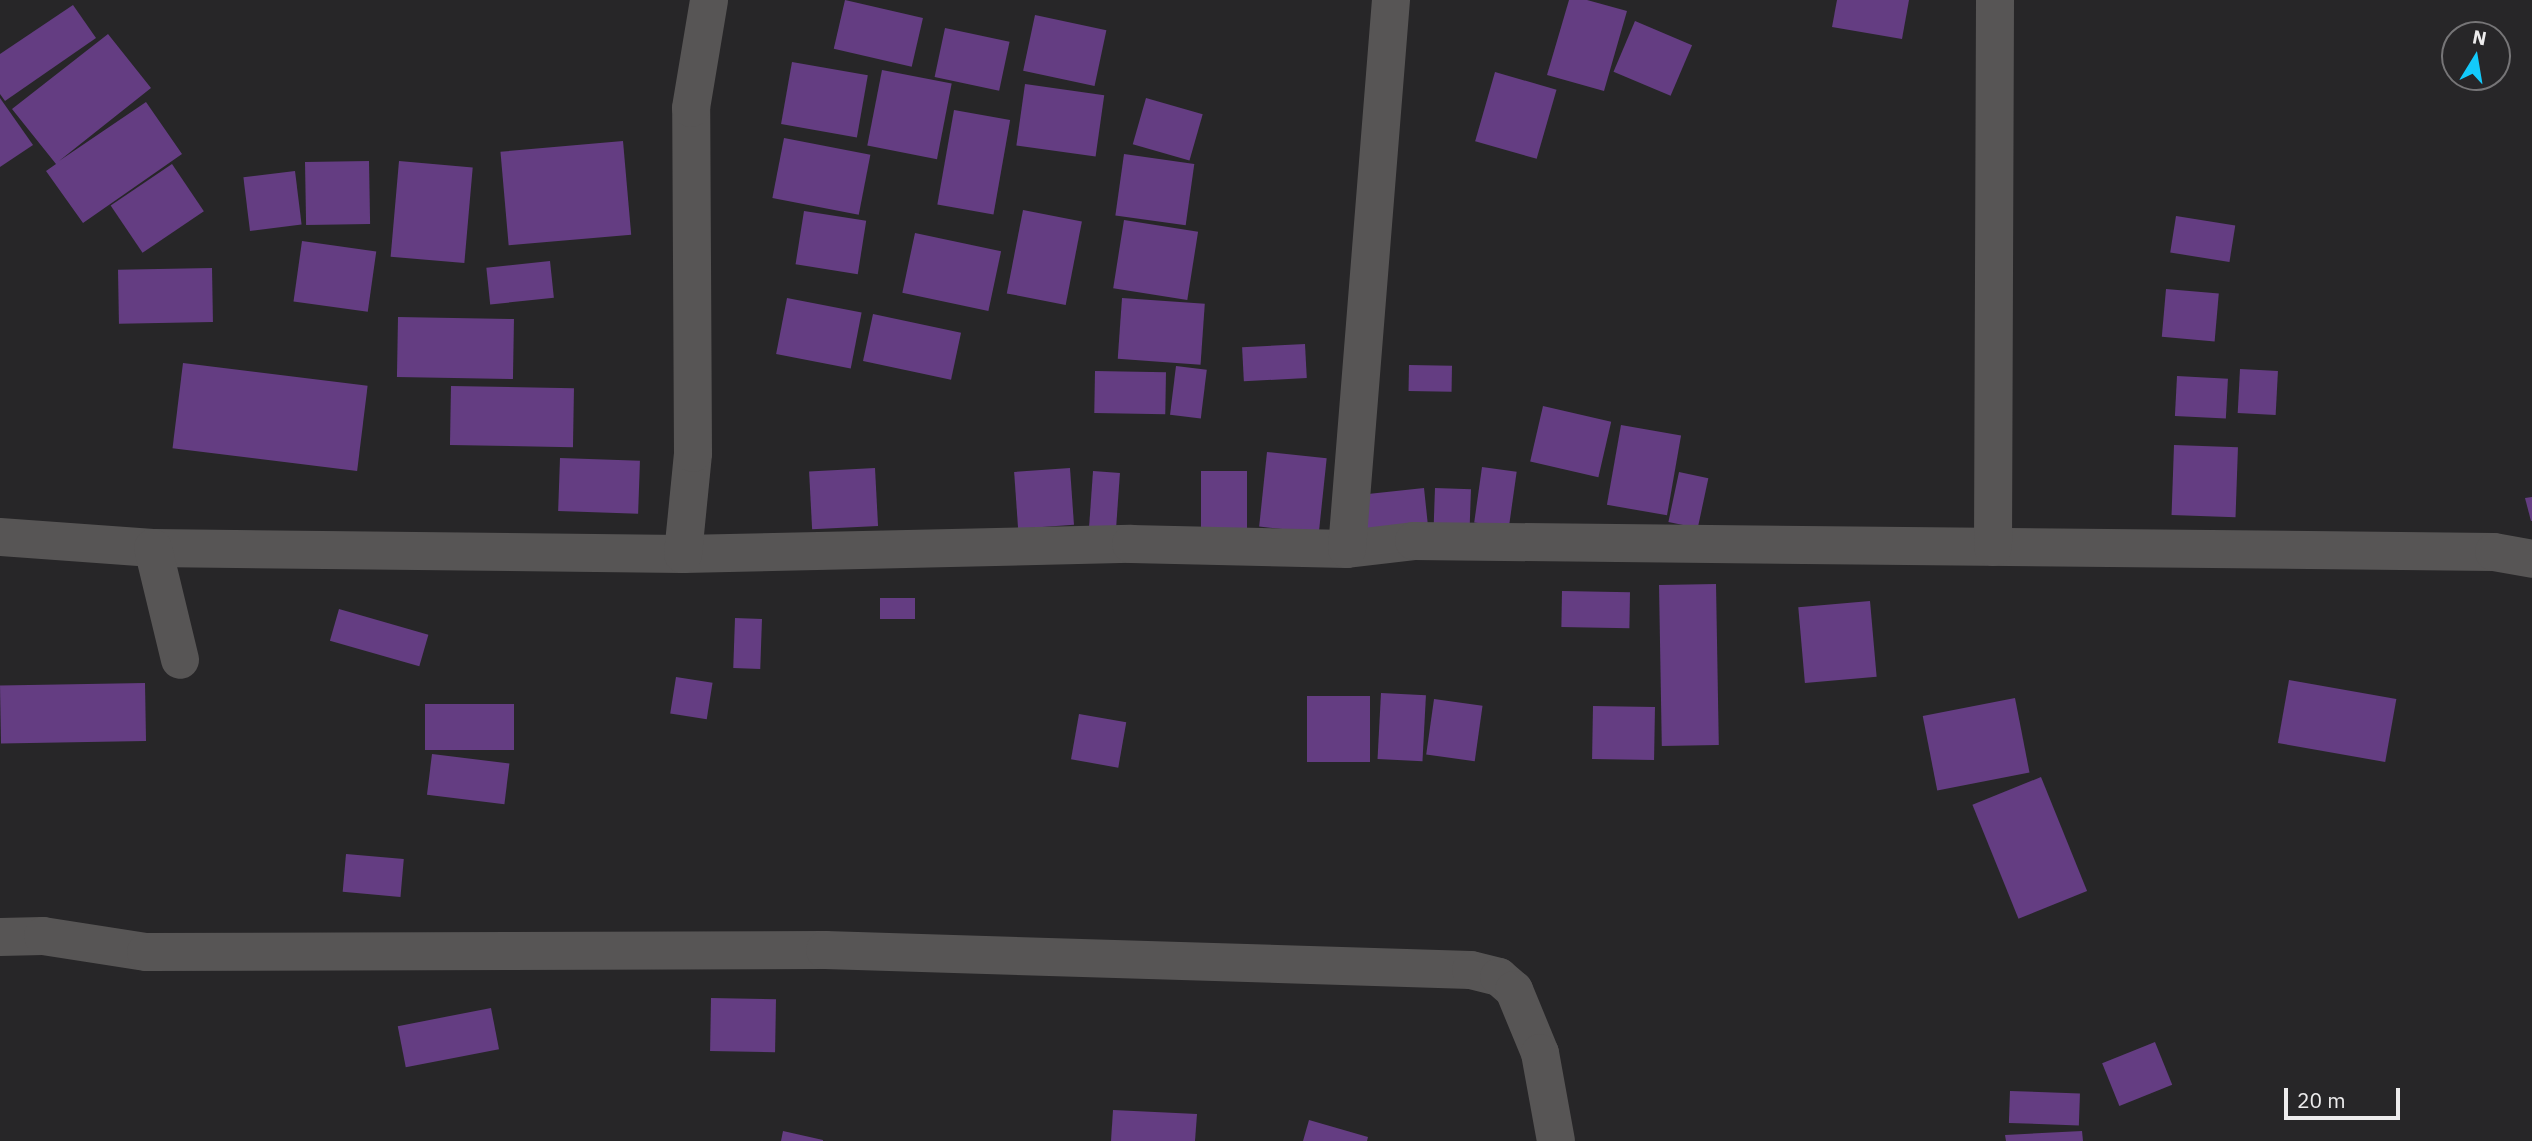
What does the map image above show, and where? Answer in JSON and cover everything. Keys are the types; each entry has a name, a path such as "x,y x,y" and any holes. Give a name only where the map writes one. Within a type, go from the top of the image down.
{"street":[{"path":"683,554 693,453 691,108 709,0"},
{"path":"1347,549 1391,0"},
{"path":"1993,547 1995,0"},
{"path":"0,537 153,548 683,554 1131,544 1347,549 1414,541 2494,552 2532,559"},
{"path":"153,548 180,660"},
{"path":"0,937 43,936 146,952 825,950 1471,970 1499,977 1514,990 1540,1053 1556,1141"}],"building":[{"path":"845,0 923,18 912,67 834,49"},
{"path":"1569,0 1587,0 1627,11 1604,91 1547,75"},
{"path":"1837,0 1909,0 1902,39 1832,27"},
{"path":"73,5 96,38 5,101 0,94 0,54"},
{"path":"1035,15 1106,30 1095,86 1023,71"},
{"path":"1635,21 1692,45 1671,96 1614,72"},
{"path":"945,28 1010,42 999,91 935,77"},
{"path":"108,34 151,88 59,161 146,102 182,154 83,223 46,171 56,164 12,109"},
{"path":"792,62 868,75 857,137 781,124"},
{"path":"882,70 952,84 937,159 867,146"},
{"path":"1495,72 1557,90 1537,159 1475,141"},
{"path":"1025,84 1104,95 1096,157 1016,145"},
{"path":"0,98 33,145 0,167"},
{"path":"1146,98 1203,114 1189,160 1133,144"},
{"path":"954,110 1010,120 993,214 937,205"},
{"path":"784,138 870,155 859,215 772,198"},
{"path":"623,141 631,235 509,245 500,152"},
{"path":"1124,154 1194,164 1186,225 1115,215"},
{"path":"369,161 370,224 306,225 305,162"},
{"path":"399,161 473,167 464,263 391,257"},
{"path":"172,164 204,211 143,253 111,205"},
{"path":"295,171 302,225 250,231 243,177"},
{"path":"1023,210 1082,221 1066,305 1007,293"},
{"path":"804,211 866,221 858,274 796,264"},
{"path":"2176,216 2235,225 2229,262 2170,253"},
{"path":"1124,220 1198,232 1187,300 1113,288"},
{"path":"915,233 1001,251 988,311 902,293"},
{"path":"302,241 376,251 368,312 294,301"},
{"path":"550,261 554,298 490,304 486,268"},
{"path":"212,268 213,322 119,324 118,270"},
{"path":"2166,289 2219,294 2215,341 2162,337"},
{"path":"787,298 862,313 851,368 776,354"},
{"path":"1122,298 1205,304 1201,365 1118,359"},
{"path":"873,314 961,333 951,380 863,361"},
{"path":"398,317 514,319 513,379 397,377"},
{"path":"1305,344 1307,378 1244,381 1242,347"},
{"path":"183,363 368,386 357,471 173,448"},
{"path":"1409,365 1452,366 1452,392 1409,391"},
{"path":"1176,366 1207,370 1201,418 1170,415"},
{"path":"2240,369 2278,371 2276,415 2238,413"},
{"path":"1095,371 1166,372 1165,414 1094,413"},
{"path":"2177,376 2228,379 2226,419 2175,416"},
{"path":"451,386 574,388 573,447 450,445"},
{"path":"1543,406 1611,422 1598,477 1530,462"},
{"path":"1621,425 1681,436 1667,515 1607,505"},
{"path":"2174,445 2238,447 2236,517 2172,515"},
{"path":"1267,452 1327,458 1319,533 1259,527"},
{"path":"560,458 640,461 638,514 558,511"},
{"path":"1482,467 1517,472 1509,527 1474,522"},
{"path":"875,468 878,526 812,529 809,471"},
{"path":"1070,468 1074,525 1018,529 1014,472"},
{"path":"1093,471 1120,473 1116,533 1089,531"},
{"path":"1201,471 1247,471 1247,532 1201,532"},
{"path":"1679,472 1708,478 1698,528 1668,522"},
{"path":"1424,488 1428,527 1367,533 1363,494"},
{"path":"1435,488 1471,489 1469,533 1433,532"},
{"path":"2532,497 2532,521 2531,521 2525,498"},
{"path":"1716,584 1719,745 1662,746 1659,585"},
{"path":"1562,591 1630,592 1629,628 1561,627"},
{"path":"880,598 915,598 915,619 880,619"},
{"path":"1870,601 1877,677 1805,683 1798,607"},
{"path":"339,609 428,635 419,666 330,641"},
{"path":"735,618 762,619 760,669 733,668"},
{"path":"676,677 713,683 707,719 670,714"},
{"path":"2289,680 2396,699 2385,762 2278,743"},
{"path":"145,683 146,741 1,744 0,686"},
{"path":"1381,693 1426,695 1422,761 1378,759"},
{"path":"1307,696 1370,696 1370,762 1307,762"},
{"path":"2015,698 2030,773 1937,791 1923,716"},
{"path":"1434,699 1483,706 1475,761 1426,754"},
{"path":"425,704 514,704 514,750 425,750"},
{"path":"1593,706 1655,707 1654,760 1592,759"},
{"path":"1079,714 1126,722 1118,768 1071,759"},
{"path":"432,754 509,764 504,804 427,795"},
{"path":"2041,777 2087,891 2018,919 1972,805"},
{"path":"346,854 404,859 400,897 343,892"},
{"path":"711,998 776,999 775,1052 710,1051"},
{"path":"491,1008 499,1049 406,1067 398,1026"},
{"path":"2155,1042 2172,1085 2119,1106 2102,1063"},
{"path":"2010,1091 2080,1093 2079,1125 2009,1123"},
{"path":"1113,1110 1197,1114 1195,1141 1111,1141"},
{"path":"1309,1120 1368,1137 1367,1141 1303,1141"},
{"path":"783,1131 823,1140 823,1141 781,1141"},
{"path":"2082,1131 2083,1141 2006,1141 2005,1135"}]}
